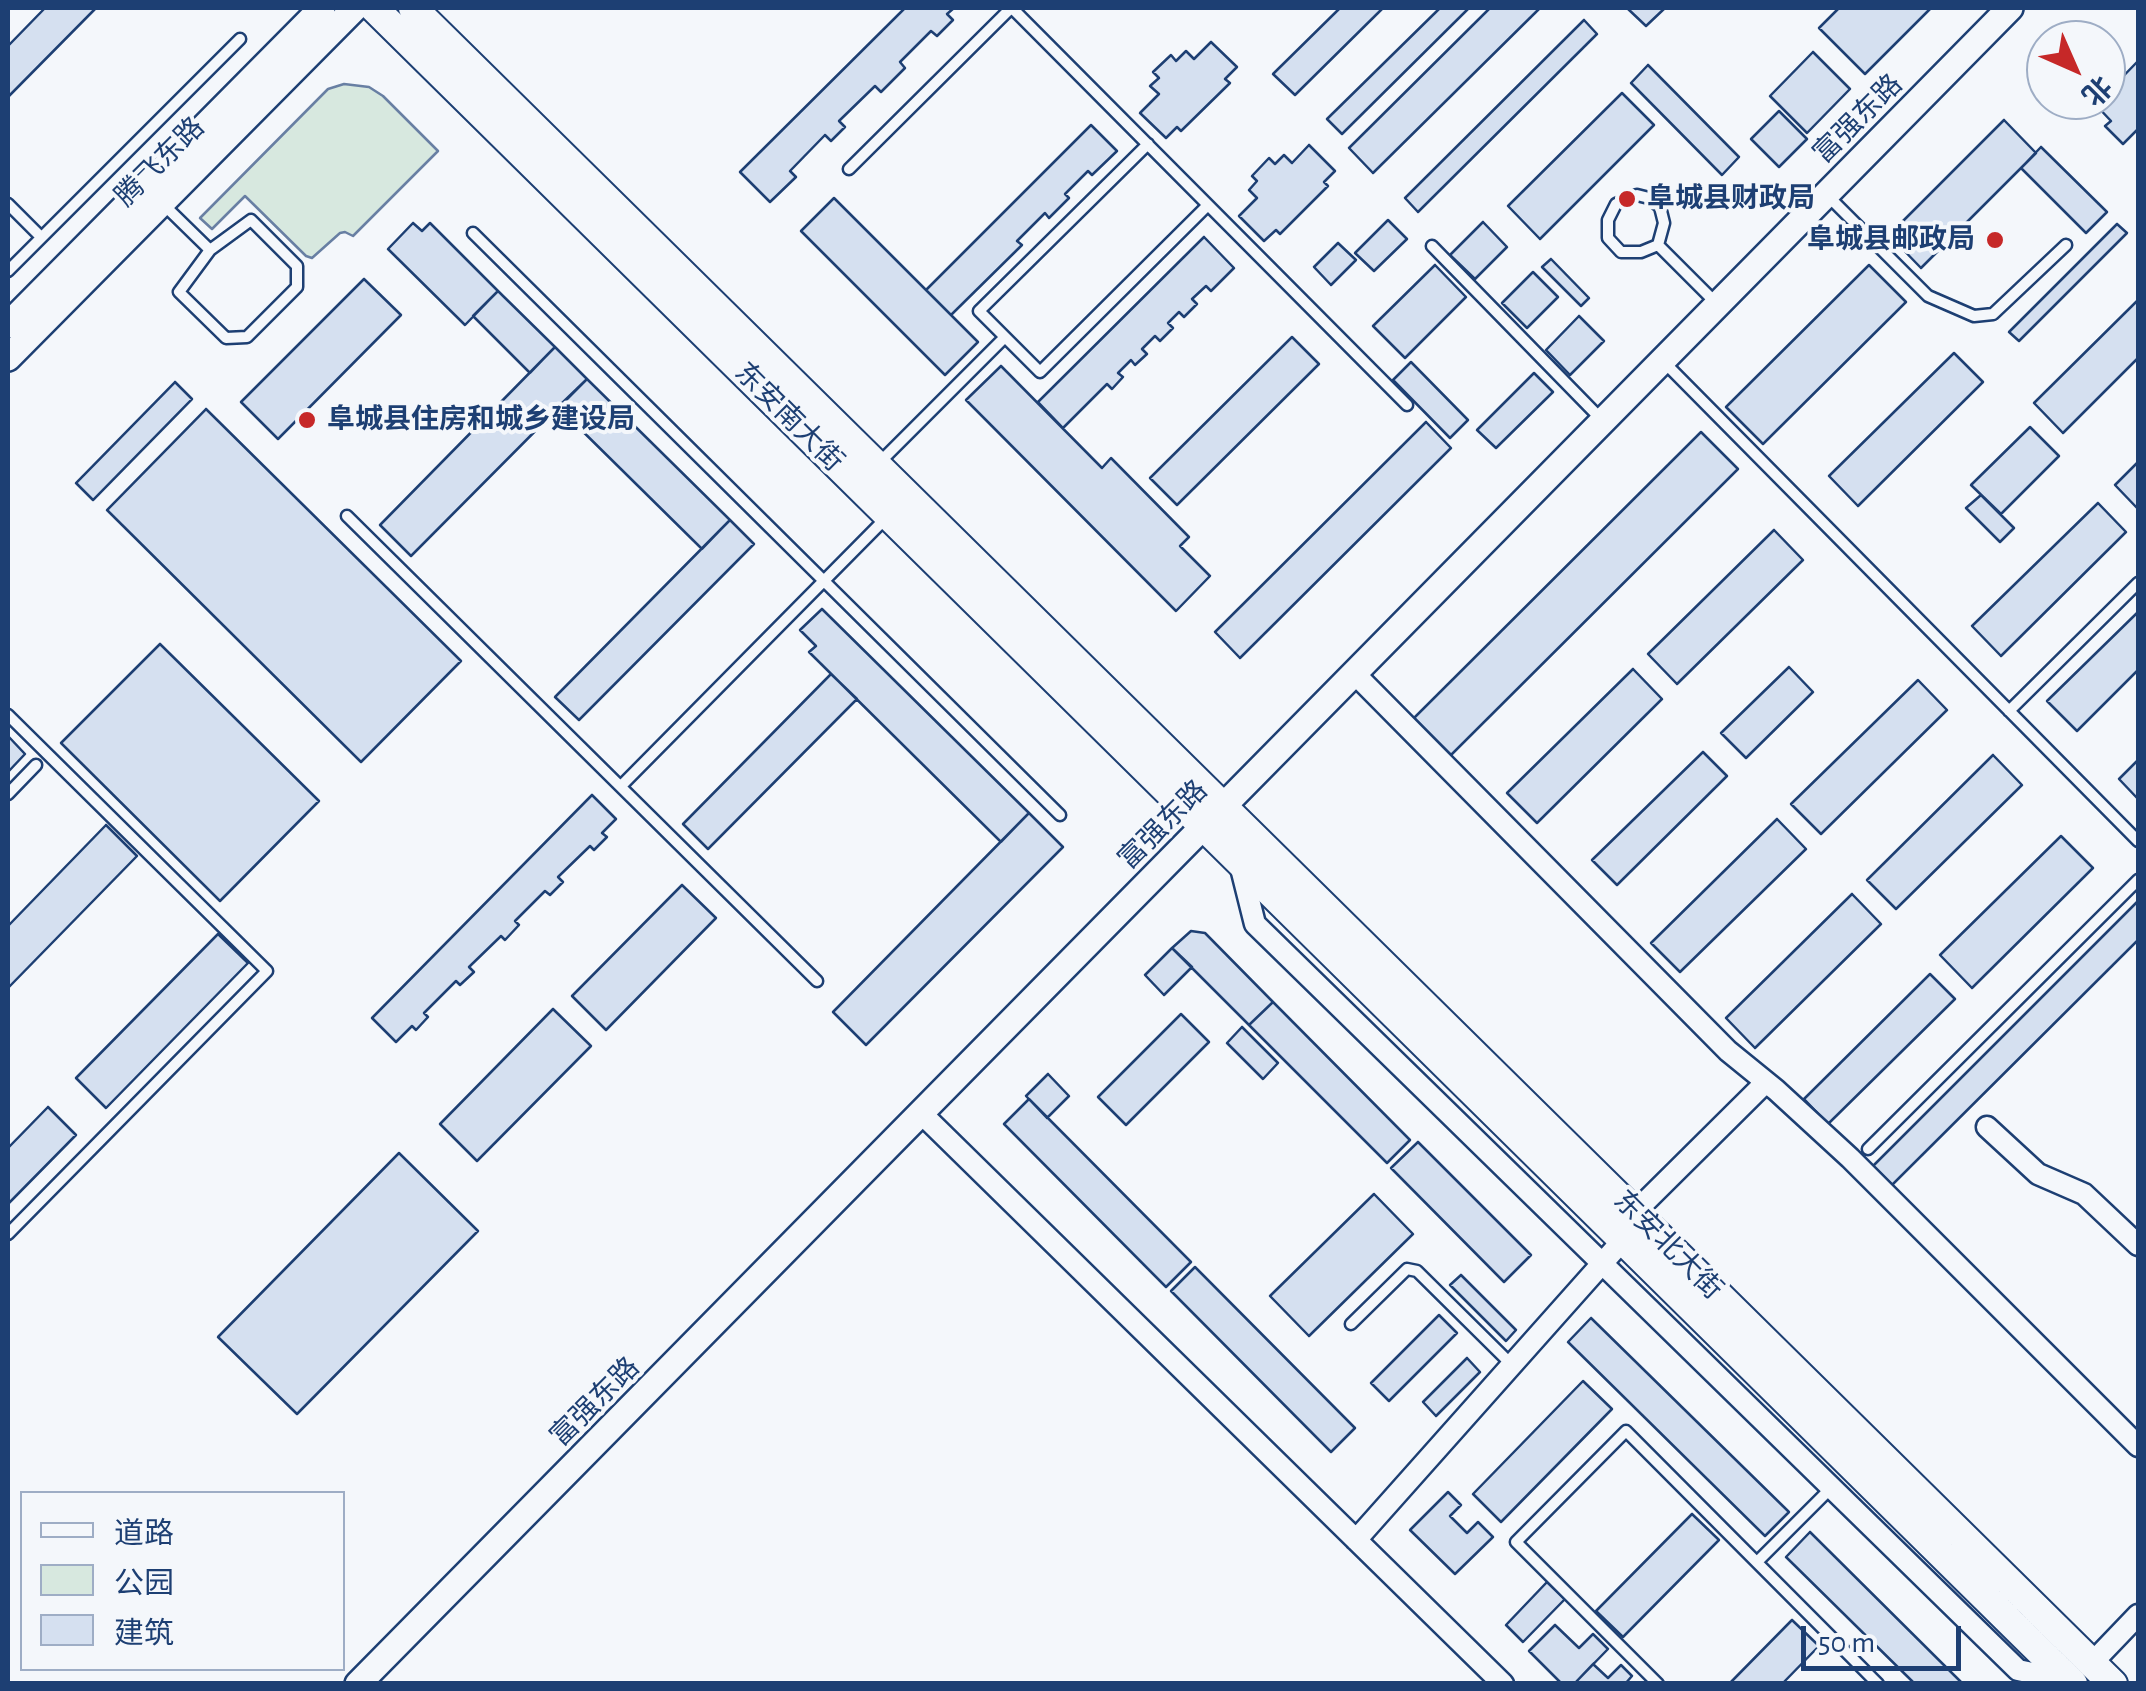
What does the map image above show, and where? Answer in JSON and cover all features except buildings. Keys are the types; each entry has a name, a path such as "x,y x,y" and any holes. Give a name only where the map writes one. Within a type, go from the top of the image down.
{"main road":[{"name":"东安南大街","path":"374,8 889,516 1213,816"},
{"name":"东安南大街","path":"413,8 877,465 1213,816"},
{"name":"东安北大街","path":"1213,816 1240,862 1623,1240 2079,1676 2113,1684"},
{"name":"东安北大街","path":"1213,816 1635,1212 2079,1676"}],"street":[{"name":"腾飞东路","path":"8,325 322,8"},
{"name":"腾飞东路","path":"8,358 355,8"},
{"name":"富强东路","path":"358,1684 2010,8"},
{"path":"1354,673 1728,1051 1850,1158 2138,1446"},
{"path":"1240,862 1254,924 2018,1670 2079,1676 2138,1615"},
{"path":"1635,1212 1766,1082"},
{"path":"921,1113 1503,1684"},
{"path":"1987,1127 2038,1174 2084,1194 2138,1246"},
{"path":"1356,1540 1623,1240"}],"lane":[{"path":"849,168 1012,8 1407,405"},
{"path":"8,271 240,39"},
{"path":"1148,144 979,310 1040,372 1208,205"},
{"path":"1826,194 1928,296 1974,316 1993,314 2066,245"},
{"path":"1637,195 1650,198 1660,207 1664,223 1658,245 1641,252 1621,252 1608,238 1608,220 1616,204 1637,195"},
{"path":"162,202 210,250"},
{"path":"8,204 41,238"},
{"path":"251,220 297,266 297,287 247,338 226,338 179,292 210,250 251,220"},
{"path":"472,233 1060,816"},
{"path":"1658,245 1717,304"},
{"path":"1432,246 1602,420"},
{"path":"877,465 1006,337"},
{"path":"1662,360 2138,841"},
{"path":"348,516 816,981"},
{"path":"621,786 889,516"},
{"path":"2009,711 2138,583"},
{"path":"8,715 267,972 8,1234"},
{"path":"8,794 36,766"},
{"path":"1868,1149 2138,880"},
{"path":"1350,1324 1407,1269 1417,1271 1512,1365"},
{"path":"1658,1684 1516,1542 1626,1431 1878,1684"},
{"path":"1757,1562 1832,1488"}],"green space":[{"path":"344,84 369,87 383,96 438,151 353,236 340,233 312,258 306,256 245,196 212,229 200,218 328,89"}],"place":[{"name":"阜城县财政局","path":"1627,199"},
{"name":"阜城县邮政局","path":"1995,240"},
{"name":"阜城县住房和城乡建设局","path":"307,420"}]}
